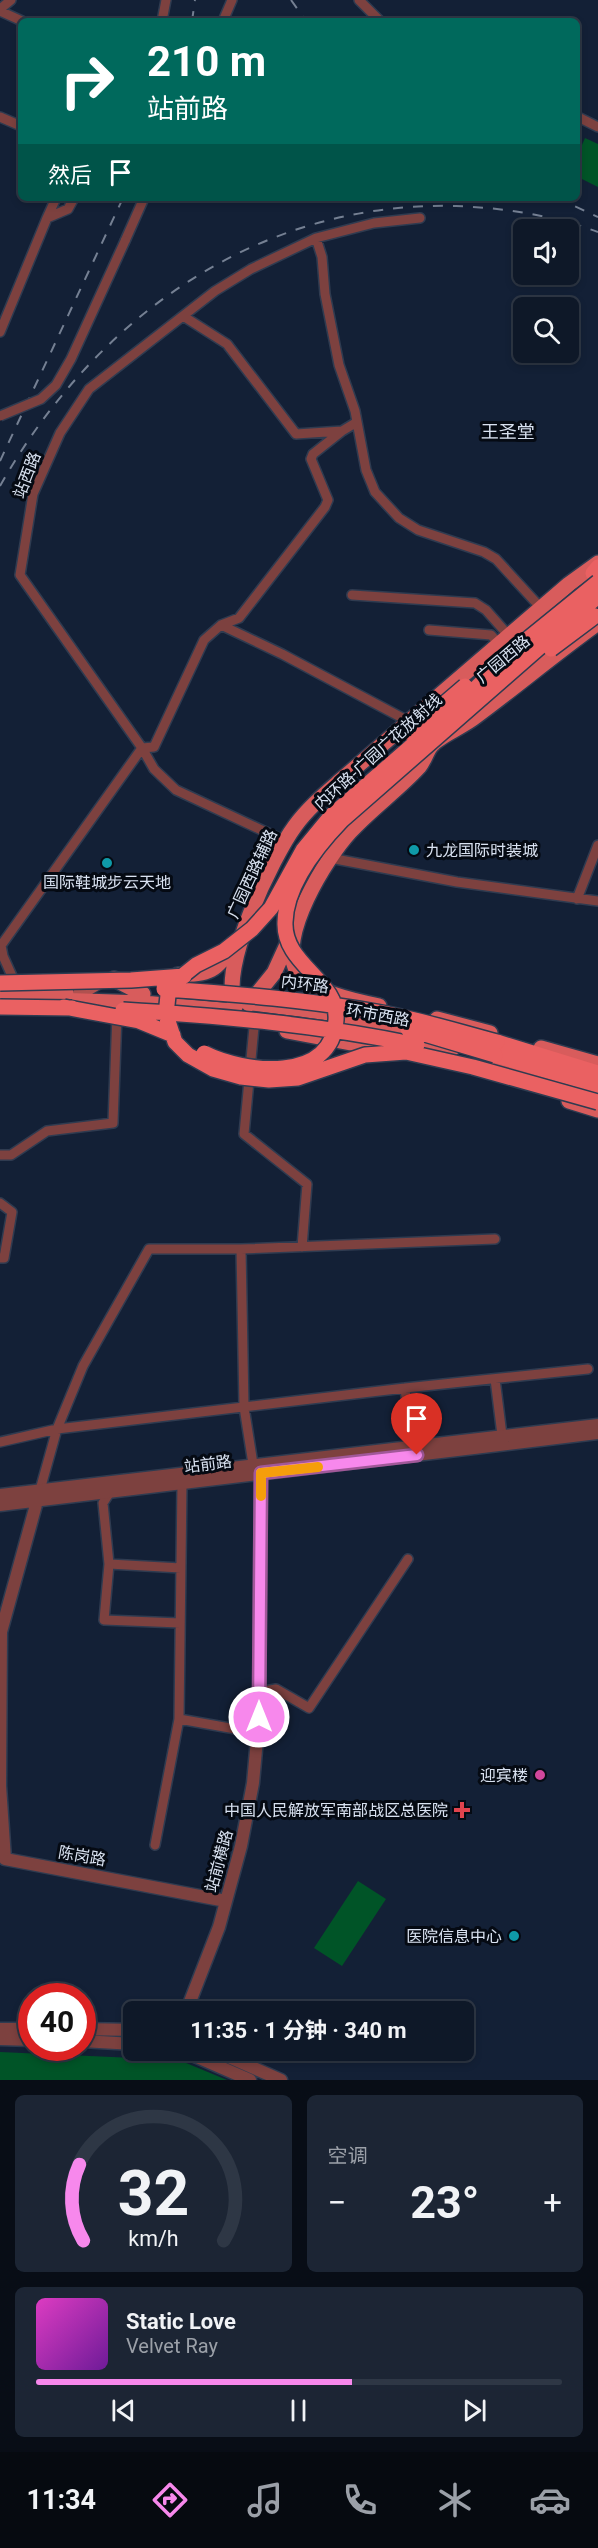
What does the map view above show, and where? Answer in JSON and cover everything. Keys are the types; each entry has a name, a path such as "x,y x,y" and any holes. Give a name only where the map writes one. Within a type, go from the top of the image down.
{"highway":[{"path":"547,623 598,565"},
{"name":"内环路-广园广花放射线","path":"598,582 547,623 508,644 460,704 331,816 303,850 271,908 252,929 224,951 196,965 176,981 168,995 167,1022 175,1042 188,1055 213,1069 241,1077 269,1080 298,1078 365,1055 406,1052 494,1072 598,1102"},
{"name":"内环路-广园广花放射线","path":"64,1007 152,1025 217,1059 254,1068 283,1068 307,1063 325,1050 335,1029 336,1017 333,1001 297,958 287,941 285,932 287,905 302,872 320,845 342,820 598,596"},
{"path":"469,710 598,614"},
{"path":"8,982 171,977 221,965 248,939 288,858 329,806 442,705 486,669 508,644"},
{"name":"内环路","path":"8,982 157,988 251,1014 385,1014 486,1039 598,1073"},
{"path":"0,1006 64,1007 226,1017 354,1033 482,1061 598,1096"},
{"path":"251,1014 405,1028 598,1086"}],"main road":[{"path":"434,711 508,644 541,608 574,579 598,565"},
{"name":"广园西路","path":"434,711 598,575"},
{"path":"579,637 598,603"},
{"name":"广园西路","path":"432,744 598,603"},
{"path":"251,1014 274,973 294,927 330,858 348,834 420,765 432,744 467,724 598,623"},
{"name":"广园西路辅路","path":"251,1014 231,991 232,973 251,912 285,841 303,816 323,795 410,722 434,711"},
{"path":"8,982 198,974 210,971 224,959 251,912"},
{"path":"294,927 294,966 306,981 343,998 462,1024 598,1064"},
{"path":"80,993 109,976"},
{"path":"109,976 143,999"},
{"name":"环市西路","path":"0,992 8,982 379,1033 481,1057 522,1079 598,1096"},
{"name":"环市西路","path":"0,1000 143,999"},
{"path":"0,1012 251,1014 353,1042 522,1079 598,1110"},
{"name":"环市西路","path":"251,1014 357,1018 458,1040 598,1080"},
{"path":"458,1040 462,1024"},
{"path":"434,1061 438,1046"}],"street":[{"path":"11,0 0,10 18,19"},
{"path":"163,18 166,0"},
{"path":"224,18 232,0"},
{"path":"359,0 377,18"},
{"path":"0,117 18,125"},
{"path":"580,118 598,128"},
{"path":"0,332 55,201"},
{"path":"47,218 69,209 73,201"},
{"path":"0,416 41,399 56,385 71,359 143,201"},
{"name":"站西路","path":"285,841 176,790 154,768 20,574 33,494 60,433 89,389 215,291 251,269 316,238 374,223 420,218"},
{"path":"316,238 322,257 325,294 339,365 350,401 356,411 366,470 375,492 385,505 418,530 484,552 496,559 541,608"},
{"path":"183,316 227,344 296,434 342,430"},
{"path":"8,982 1,946 142,748 154,747 204,640 221,625 239,618 325,507 328,500 311,459 313,454 342,430 357,422"},
{"path":"352,596 475,603 486,610 508,644"},
{"path":"221,625 282,654 410,722"},
{"path":"429,630 491,635 508,644"},
{"path":"577,899 598,845"},
{"path":"330,858 457,882 598,902"},
{"path":"0,1155 11,1155 47,1131 113,1123 117,1014"},
{"path":"251,1014 244,1134 307,1184 302,1247"},
{"path":"0,1203 12,1212 4,1258 0,1258"},
{"path":"38,1495 57,1429 83,1366 149,1249 241,1249 495,1239"},
{"path":"241,1249 244,1407 257,1469"},
{"path":"0,1442 57,1429 588,1369"},
{"path":"495,1379 502,1435"},
{"path":"405,1388 412,1446"},
{"name":"站前路","path":"109,1487 182,1484 257,1469 412,1446 598,1425"},
{"name":"站前路","path":"0,1495 38,1495 257,1469 598,1434"},
{"name":"站前横路","path":"190,2001 226,1901 251,1800 258,1733 259,1692 257,1469"},
{"path":"154,1845 179,1719 182,1484"},
{"path":"109,1487 104,1503 109,1564 105,1620 180,1623"},
{"name":"站前路","path":"0,1505 38,1495"},
{"name":"陈岗路","path":"38,1495 0,1632 0,1785 5,1859 226,1901"},
{"path":"259,1692 276,1689 309,1708 408,1558"},
{"path":"109,1564 181,1568"},
{"path":"179,1719 258,1733"},
{"path":"0,2029 18,2029"},
{"path":"96,2029 123,2030"},
{"path":"0,2039 18,2040"},
{"path":"96,2042 123,2043"},
{"path":"206,2061 250,2080"},
{"path":"238,2061 281,2080"}],"green space":[{"path":"585,138 598,144 598,187 580,178 580,149"},
{"path":"358,1881 386,1899 342,1966 314,1948"},
{"path":"0,2052 18,2053 18,2061 96,2061 96,2056 123,2057 123,2061 181,2061 227,2080 0,2080"}],"railway":[{"path":"192,18 195,0"},
{"path":"291,0 304,18"},
{"path":"0,461 122,201"},
{"path":"563,201 598,217"},
{"path":"0,486 39,426 83,371 134,322 189,281 249,248 314,224 383,210 456,206 528,213 598,232"}],"slow traffic":[{"path":"261,1496 261,1473 318,1467"}],"place":[{"name":"九龙国际时装城","path":"414,850"},
{"name":"国际鞋城步云天地","path":"107,863"},
{"name":"迎宾楼","path":"540,1775"},
{"name":"中国人民解放军南部战区总医院","path":"462,1810"},
{"name":"医院信息中心","path":"514,1936"}],"district":[{"name":"王圣堂","path":"508,431"}],"route":[{"path":"259,1717 261,1473 417,1455"}]}
